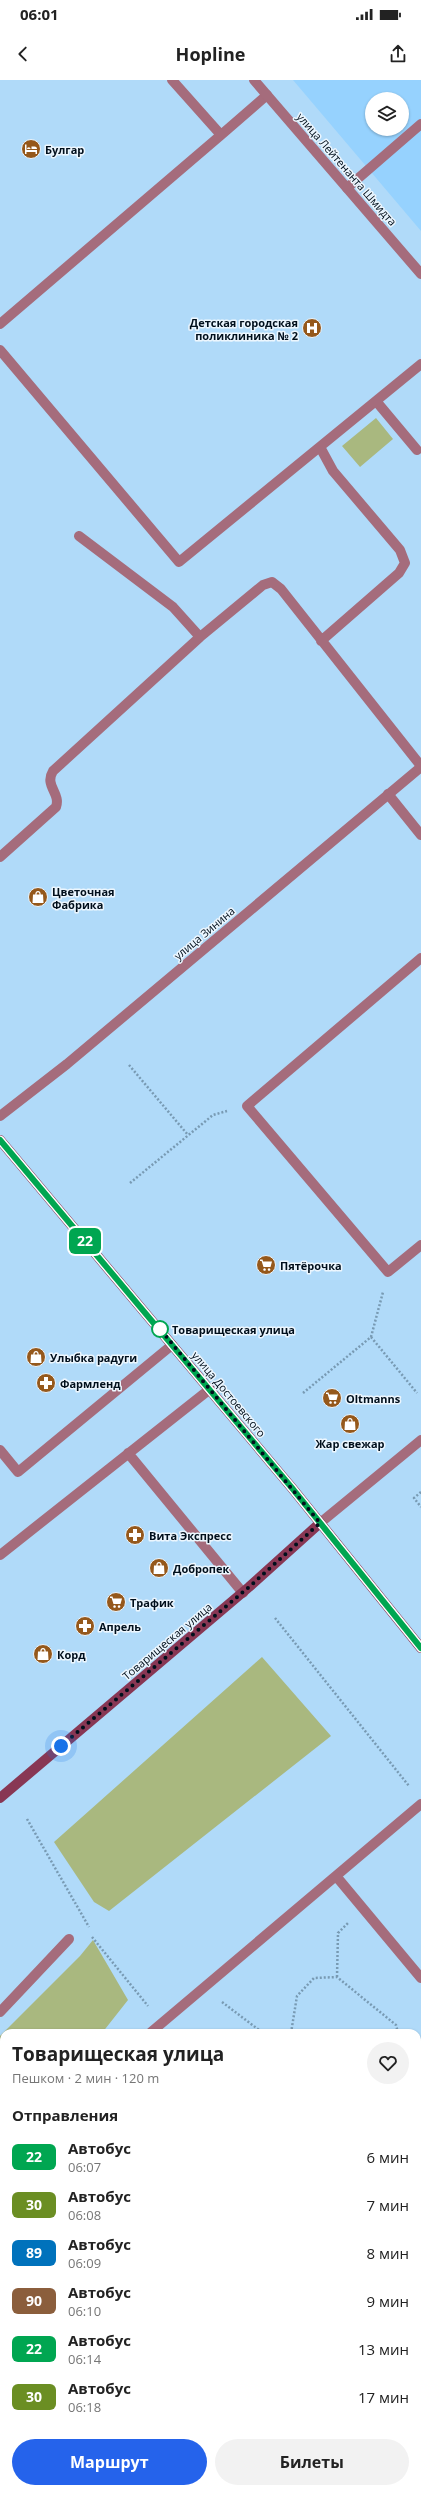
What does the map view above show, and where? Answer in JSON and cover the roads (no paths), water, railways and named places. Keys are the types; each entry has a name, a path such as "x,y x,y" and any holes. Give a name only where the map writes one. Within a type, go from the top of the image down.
{"main road":[{"name":"улица Достоевского","path":"0,1140 210,1389 421,1648"},
{"name":"Товарищеская улица","path":"0,1798 242,1592 320,1523"}],"street":[{"path":"172,80 221,135"},
{"name":"улица Лейтенанта Шмидта","path":"254,80 421,274"},
{"path":"0,324 267,96"},
{"path":"347,188 421,124"},
{"path":"0,350 179,562 421,364"},
{"path":"376,401 416,450"},
{"path":"320,447 333,471 400,550 405,563 399,573 321,641"},
{"path":"79,536 173,607 200,637"},
{"path":"0,857 56,807 57,798 50,786 50,776 53,771 200,637 263,585 272,582 281,589 421,767"},
{"name":"улица Зинина","path":"0,1116 67,1064 421,767"},
{"path":"388,794 421,835"},
{"path":"421,958 247,1106 388,1272 421,1245"},
{"path":"0,1450 18,1472 172,1345"},
{"path":"0,1555 210,1389"},
{"name":"Товарищеская улица","path":"320,1523 421,1440"},
{"path":"128,1453 242,1592"},
{"path":"155,2029 421,1804"},
{"path":"336,1876 421,1978"},
{"path":"0,2012 69,1939"}],"place":[{"name":"Булгар","path":"31,149"},
{"name":"Детская городская поликлиника № 2","path":"312,328"},
{"name":"Цветочная Фабрика","path":"38,897"},
{"name":"Пятёрочка","path":"266,1265"},
{"name":"Товарищеская улица","path":"160,1329"},
{"name":"Улыбка радуги","path":"36,1357"},
{"name":"Фармленд","path":"46,1383"},
{"name":"Oltmanns","path":"332,1398"},
{"name":"Жар свежар","path":"350,1424"},
{"name":"Вита Экспресс","path":"135,1535"},
{"name":"Добропек","path":"159,1568"},
{"name":"Трафик","path":"116,1602"},
{"name":"Апрель","path":"85,1626"},
{"name":"Корд","path":"43,1654"}]}
